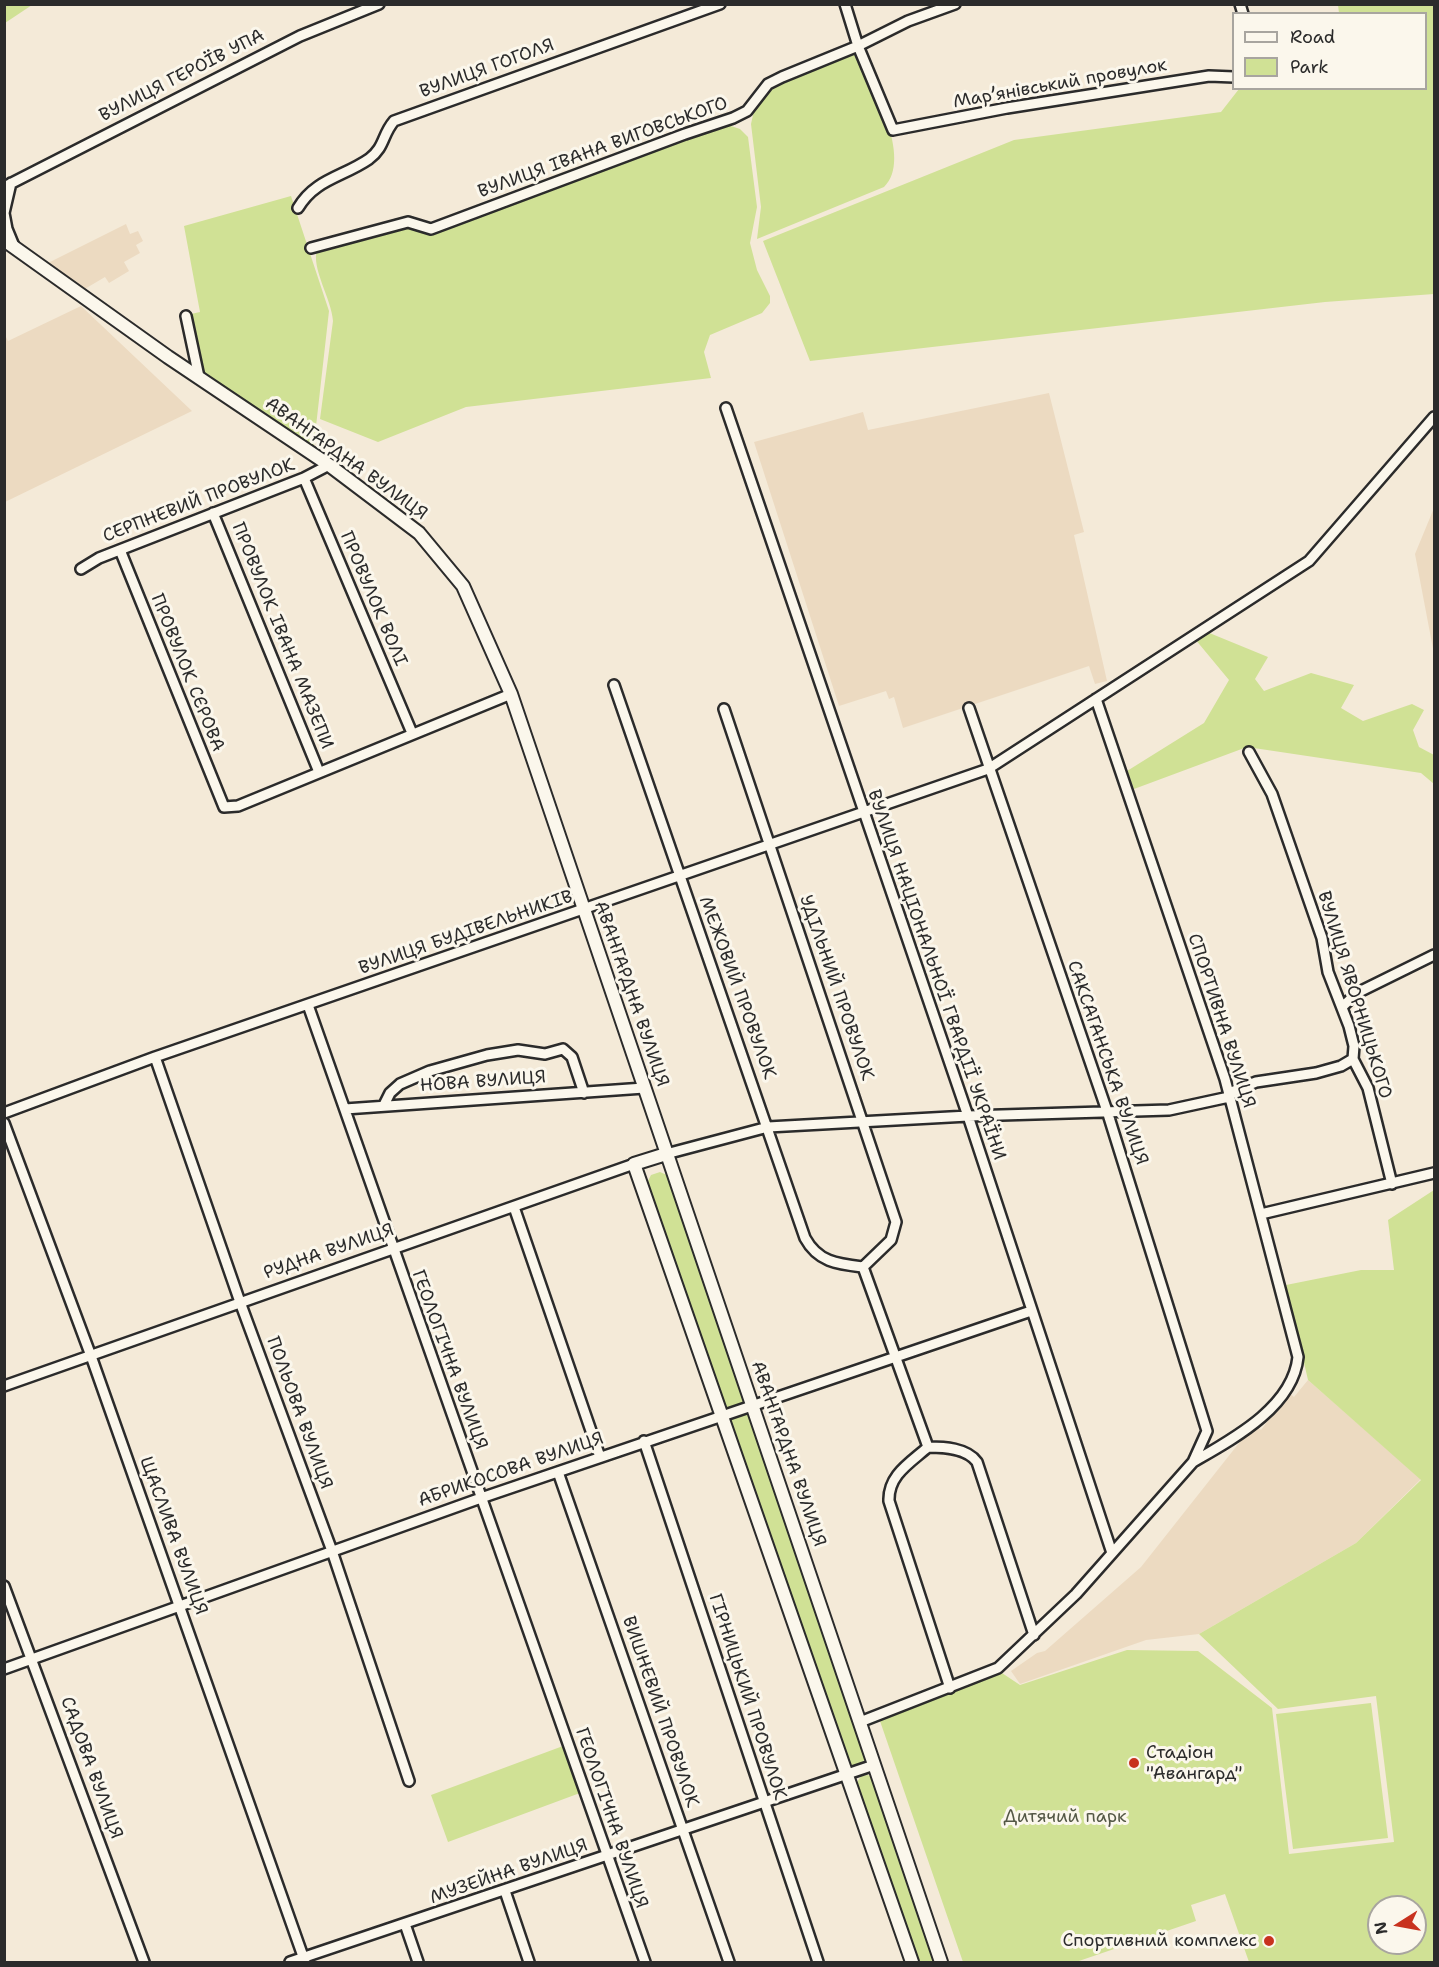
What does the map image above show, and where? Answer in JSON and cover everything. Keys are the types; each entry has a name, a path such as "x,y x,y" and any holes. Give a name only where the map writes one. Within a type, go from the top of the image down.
{"street":[{"name":"ВУЛИЦЯ ГЕРОЇВ УПА","path":"8,185 300,36 379,4"},
{"name":"ВУЛИЦЯ ГОГОЛЯ","path":"298,208 304,197 319,184 353,168 377,152 384,143 388,128 394,121 720,4"},
{"path":"845,4 858,46"},
{"name":"ВУЛИЦЯ ІВАНА ВИГОВСЬКОГО","path":"311,248 408,222 431,229 733,118 753,106 764,89 774,81 858,46 908,21 956,4"},
{"name":"Марʼянівський провулок","path":"858,46 893,130 1007,108 1175,81 1209,76 1232,77"},
{"path":"8,185 4,213 9,243"},
{"name":"АВАНГАРДНА ВУЛИЦЯ","path":"9,243 329,465 419,533 463,586 511,694 941,1962"},
{"path":"186,316 199,377"},
{"name":"ВУЛИЦЯ НАЦІОНАЛЬНОЇ ГВАРДІЇ УКРАЇНИ","path":"726,408 968,1116 1112,1553"},
{"name":"ВУЛИЦЯ БУДІВЕЛЬНИКІВ","path":"4,1113 154,1057 988,769 1309,561 1434,417"},
{"name":"СЕРПНЕВИЙ ПРОВУЛОК","path":"81,569 120,550 304,478 329,465"},
{"name":"ПРОВУЛОК ВОЛІ","path":"304,478 412,733"},
{"name":"ПРОВУЛОК ІВАНА МАЗЕПИ","path":"213,513 319,772"},
{"name":"ПРОВУЛОК СЄРОВА","path":"120,550 224,807 238,806 319,772"},
{"name":"МЕЖОВИЙ ПРОВУЛОК","path":"614,685 805,1238 812,1251 826,1261 862,1267"},
{"path":"319,772 511,694"},
{"name":"СПОРТИВНА ВУЛИЦЯ","path":"1096,699 1229,1097 1299,1357 1297,1371 1291,1385 1266,1413 1193,1462"},
{"name":"САКСАГАНСЬКА ВУЛИЦЯ","path":"969,708 1107,1111 1207,1431 1193,1462"},
{"name":"УДІЛЬНИЙ ПРОВУЛОК","path":"724,709 896,1222 891,1240 862,1267"},
{"name":"ВУЛИЦЯ ЯВОРНИЦЬКОГО","path":"1249,752 1272,794 1322,938 1328,972 1354,1046 1353,1059 1368,1088 1392,1184"},
{"path":"1342,1007 1357,993 1434,955"},
{"name":"ГЕОЛОГІЧНА ВУЛИЦЯ","path":"308,1005 392,1249 645,1962"},
{"name":"НОВА ВУЛИЦЯ","path":"384,1105 393,1090 407,1080 487,1055 518,1050 536,1054 563,1049 572,1057 584,1093"},
{"name":"ПОЛЬОВА ВУЛИЦЯ","path":"154,1057 240,1302 332,1551 409,1781"},
{"path":"666,1154 768,1127 968,1116 1169,1110 1229,1097 1234,1091 1256,1082 1316,1073 1341,1066 1353,1059"},
{"name":"НОВА ВУЛИЦЯ","path":"345,1109 644,1088"},
{"name":"ЩАСЛИВА ВУЛИЦЯ","path":"4,1123 92,1356 304,1960"},
{"name":"РУДНА ВУЛИЦЯ","path":"4,1386 666,1154"},
{"path":"634,1164 912,1962"},
{"path":"1261,1214 1434,1173"},
{"path":"514,1207 600,1457"},
{"path":"862,1267 928,1447"},
{"name":"АБРИКОСОВА ВУЛИЦЯ","path":"4,1669 180,1604 644,1441 1032,1311"},
{"name":"ГІРНИЦЬКИЙ ПРОВУЛОК","path":"644,1441 818,1962"},
{"path":"950,1688 889,1501 889,1487 895,1476 928,1447 964,1452 974,1457 977,1462 1034,1635"},
{"path":"860,1722 998,1668 1076,1594 1193,1462"},
{"name":"ВИШНЕВИЙ ПРОВУЛОК","path":"558,1472 729,1962"},
{"name":"САДОВА ВУЛИЦЯ","path":"4,1586 144,1962"},
{"name":"МУЗЕЙНА ВУЛИЦЯ","path":"290,1962 304,1960 874,1765"},
{"path":"505,1892 529,1962"},
{"path":"405,1924 418,1962"}],"shaded area":[{"path":"126,224 130,234 138,231 143,241 136,245 140,253 124,262 129,271 109,283 105,277 83,290 46,264"},
{"path":"81,306 192,411 5,502 5,335 8,341"},
{"path":"1049,393 1084,532 1074,535 1107,681 1095,684 1089,666 903,728 894,697 889,699 886,691 839,706 754,442 863,412 868,430"},
{"path":"1434,508 1434,654 1415,554"},
{"path":"1308,1380 1421,1479 1356,1543 1199,1634 1146,1640 1020,1684 1011,1671 1037,1653 1045,1651 1141,1567 1254,1424 1261,1430 1289,1393 1294,1397"}],"green space":[{"path":"5,4 32,4 32,5 5,23"},
{"path":"1338,5 1434,5 1434,294 1325,302 810,361 763,241 1014,140 1221,112 1238,90 1427,90 1427,12 1339,12"},
{"path":"853,50 857,52 887,120 894,158 892,174 884,187 757,239 761,207 751,124 755,106 769,86"},
{"path":"725,124 740,129 748,137 757,207 750,243 757,270 770,296 770,303 762,313 710,335 704,352 711,378 466,407 378,442 320,419 333,321 319,275 317,250 411,225 422,233 429,232"},
{"path":"291,196 329,311 314,444 311,448 203,374 191,314 200,312 184,226"},
{"path":"1207,632 1268,657 1255,679 1264,691 1311,673 1354,685 1341,708 1363,721 1412,704 1424,710 1413,730 1419,747 1434,755 1434,784 1421,773 1247,747 1134,789 1127,771 1204,723 1229,680 1195,639"},
{"path":"660,1172 669,1176 745,1401 730,1410 724,1408 647,1183 651,1175"},
{"name":"Дитячий парк","path":"1434,1190 1434,1962 1249,1962 1225,1894 1191,1905 1196,1921 1076,1962 963,1962 880,1721 999,1671 1020,1685 1127,1650 1198,1651 1272,1708 1289,1854 1394,1842 1376,1696 1278,1709 1199,1634 1356,1543 1421,1480 1308,1380 1286,1285 1361,1270 1394,1270 1388,1220"},
{"path":"746,1412 750,1414 866,1757 861,1765 848,1767 729,1421 732,1417"},
{"path":"1371,1703 1388,1838 1293,1849 1276,1714"},
{"path":"563,1746 580,1793 448,1842 431,1795"},
{"path":"868,1775 873,1778 937,1962 916,1962 856,1784 861,1776"}],"place":[{"name":"Стадіон \"Авангард\"","path":"1134,1763"},
{"name":"Спортивний комплекс","path":"1269,1941"}]}
